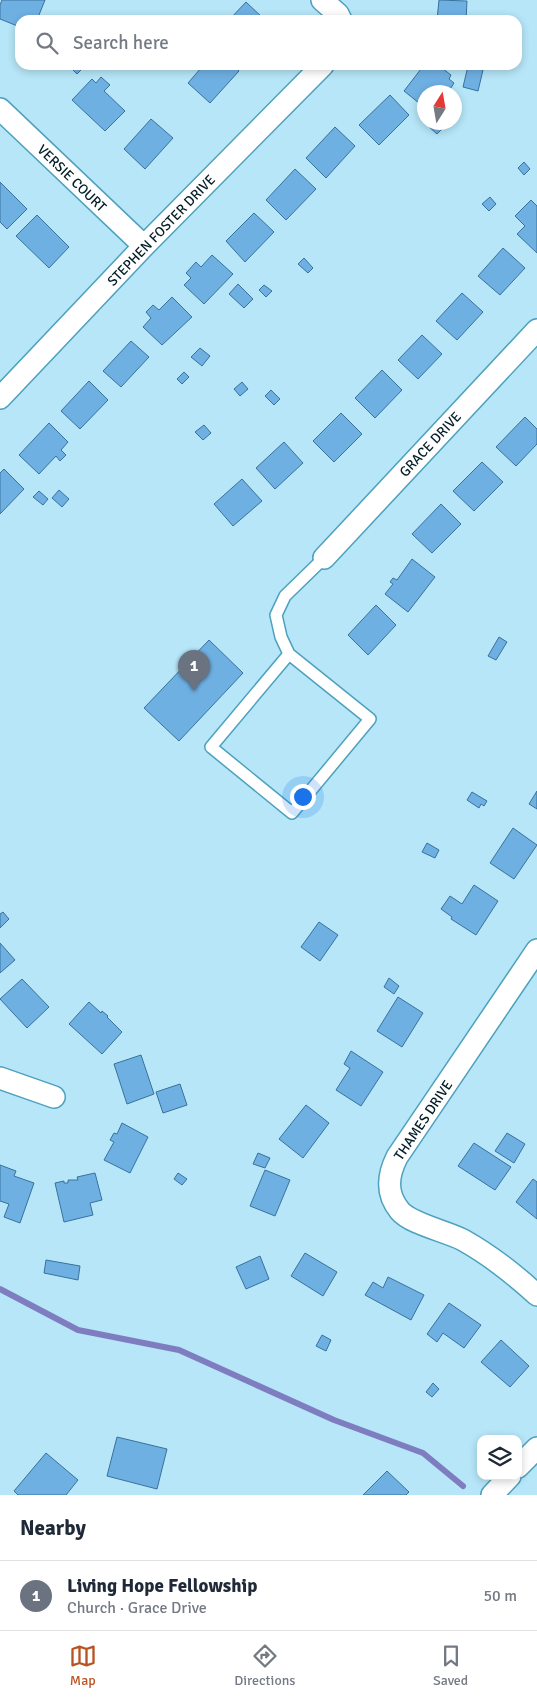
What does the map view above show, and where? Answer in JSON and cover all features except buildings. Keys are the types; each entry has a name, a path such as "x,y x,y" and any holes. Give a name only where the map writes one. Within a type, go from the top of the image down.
{"street":[{"path":"322,0 339,15"},
{"name":"STEPHEN FOSTER DRIVE","path":"0,398 144,246 318,70"},
{"name":"VERSIE COURT","path":"0,109 144,246"},
{"name":"GRACE DRIVE","path":"324,558 537,330"},
{"name":"THAMES DRIVE","path":"537,950 397,1157 390,1173 390,1188 400,1212 415,1221 461,1239 517,1276 537,1295"},
{"path":"0,1078 54,1097"},
{"path":"522,1463 537,1448"},
{"path":"492,1495 506,1480"}],"lane":[{"path":"289,654 211,747 292,813 370,718 289,654 281,637 276,614 285,596 324,558"}],"waterway":[{"path":"0,1289 78,1330 179,1350 334,1420 423,1453 463,1486"}],"place":[{"name":"Living Hope Fellowship","path":"194,691"}]}
